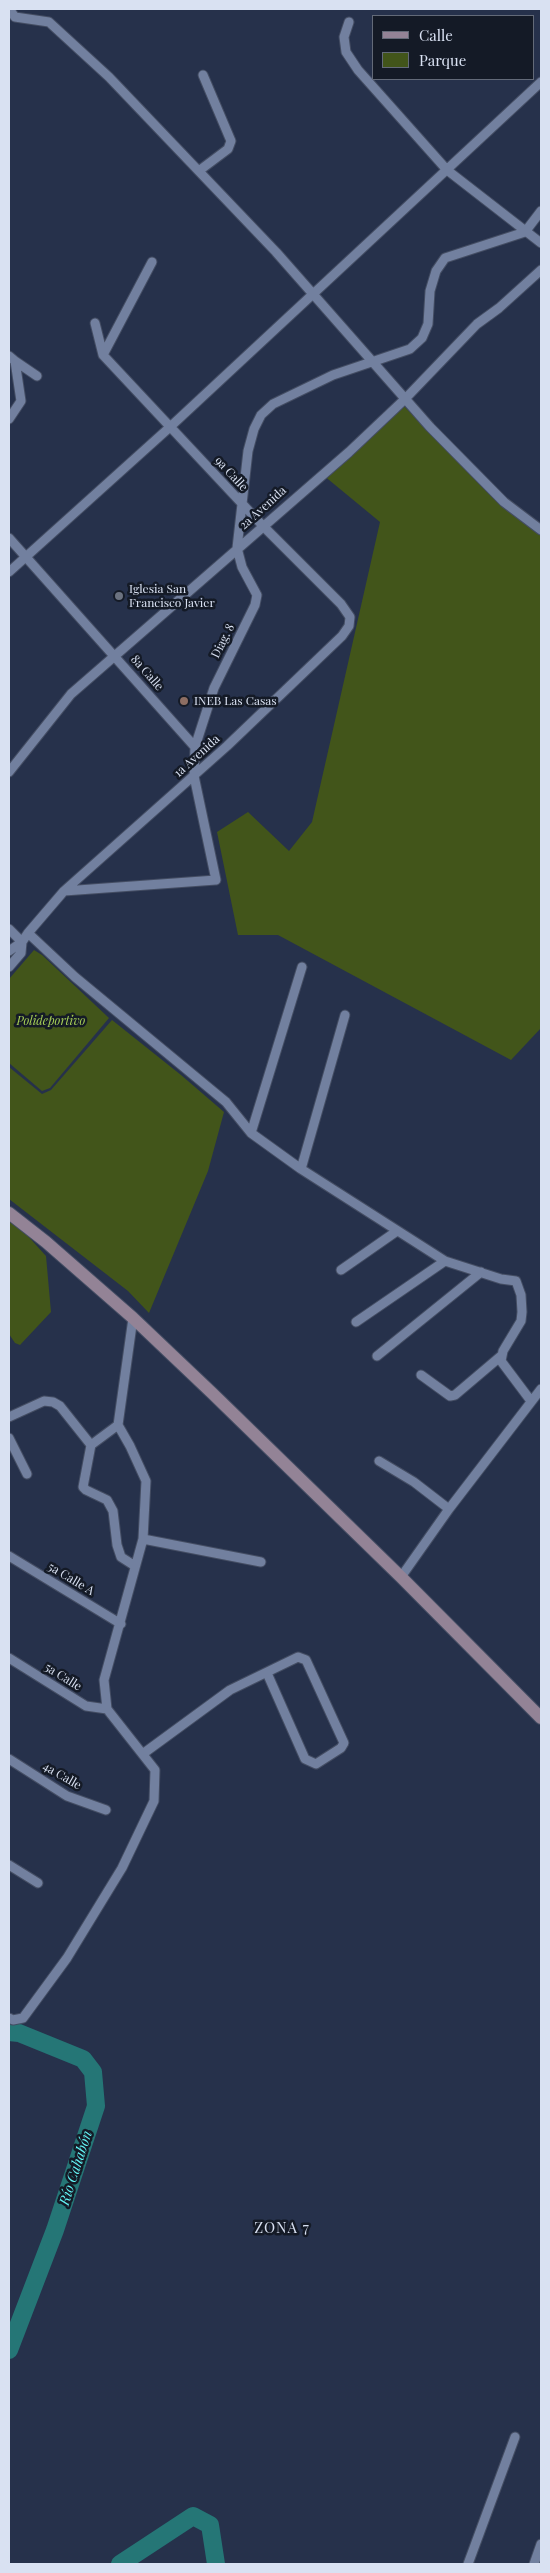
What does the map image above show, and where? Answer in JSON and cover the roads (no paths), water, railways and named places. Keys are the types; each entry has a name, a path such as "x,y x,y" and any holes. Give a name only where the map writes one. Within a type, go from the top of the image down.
{"main road":[{"path":"9,1213 46,1242 133,1318 401,1577 541,1718"}],"street":[{"path":"9,9 15,17 48,22 59,30 200,170 405,399 504,502 541,530"},
{"path":"349,22 344,38 346,52 358,70 447,170 541,243"},
{"path":"200,170 228,149 231,141 203,74"},
{"path":"9,572 170,427 541,82"},
{"path":"238,548 248,451 254,429 261,415 274,404 372,360 388,358 410,349 422,338 428,324 430,291 436,271 445,258 525,232 541,211"},
{"path":"103,355 152,262"},
{"name":"2a Avenida","path":"9,772 71,694 348,452 405,399 476,324 499,308 541,270"},
{"name":"9a Calle","path":"95,324 103,355 262,526 341,604 350,617 349,626 342,636"},
{"path":"12,359 37,376"},
{"path":"9,419 22,401 12,359"},
{"name":"8a Calle","path":"9,538 195,746"},
{"name":"Diag. 8","path":"195,746 214,688 255,605 257,595 242,567 238,548"},
{"name":"1a Avenida","path":"9,966 21,952 22,942 28,932 64,891 194,776 342,636"},
{"path":"64,891 216,880 194,776 195,746"},
{"path":"9,929 22,942 9,951"},
{"path":"28,932 75,976 226,1102 252,1133 301,1170 445,1261 516,1281 521,1295 521,1321 501,1356 455,1395 450,1396 421,1375"},
{"path":"252,1133 302,967"},
{"path":"301,1170 345,1015"},
{"path":"340,1270 397,1231"},
{"path":"356,1322 445,1261"},
{"path":"377,1356 481,1272"},
{"path":"11,2019 23,2018 67,1958 130,1851 154,1801 156,1770 107,1709 104,1680 143,1539 146,1481 118,1425 133,1318"},
{"path":"501,1356 504,1368 531,1401"},
{"path":"401,1577 449,1509 541,1389"},
{"path":"9,1416 44,1401 53,1402 60,1406 91,1446"},
{"path":"118,1425 91,1446 83,1487 106,1500 113,1511 117,1544 121,1557 135,1566"},
{"path":"9,1438 27,1474"},
{"path":"379,1460 414,1482 449,1509"},
{"path":"143,1539 261,1562"},
{"name":"5a Calle A","path":"9,1556 121,1624"},
{"path":"144,1753 230,1690 298,1657 306,1660 344,1743 341,1748 316,1764 305,1759 267,1673"},
{"name":"5a Calle","path":"9,1658 86,1706 107,1709"},
{"name":"4a Calle","path":"9,1759 67,1796 106,1810"},
{"path":"9,1866 38,1883"},
{"path":"468,2564 515,2437"},
{"path":"534,2564 541,2544"}],"waterway":[{"name":"Río Cahabón","path":"9,2032 19,2033 83,2059 93,2072 96,2106 55,2230 9,2350"},
{"name":"Río Cahabón","path":"120,2564 193,2516 210,2525 216,2564"}],"place":[{"name":"Iglesia San Francisco Javier","path":"119,596"},
{"name":"INEB Las Casas","path":"184,701"}],"district":[{"name":"ZONA 7","path":"282,2228"}],"park label":[{"name":"Polideportivo","path":"51,1021"}]}
